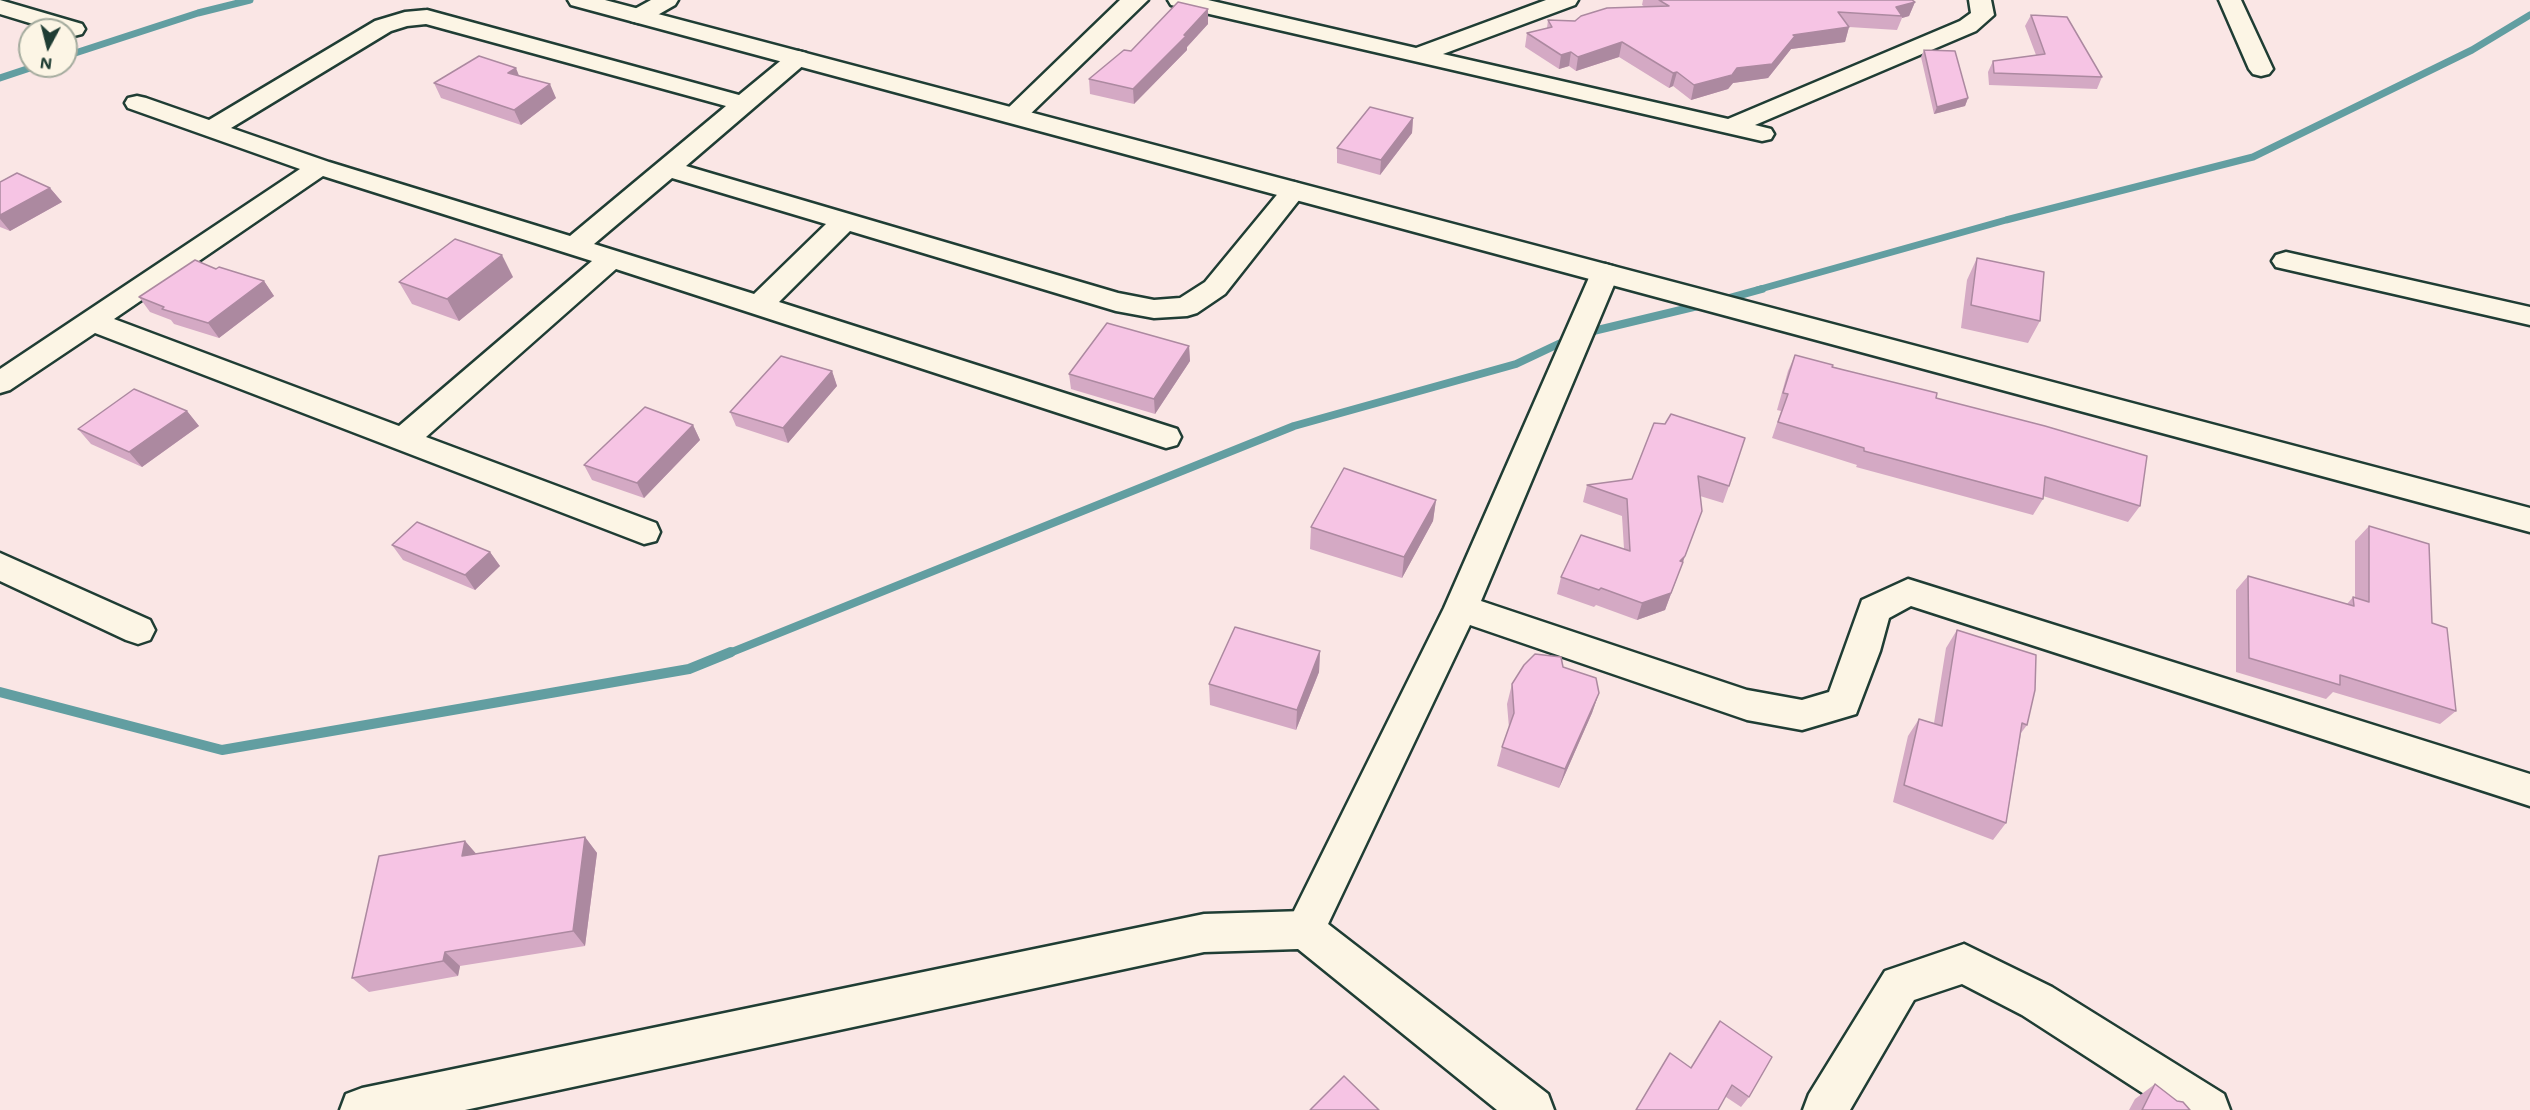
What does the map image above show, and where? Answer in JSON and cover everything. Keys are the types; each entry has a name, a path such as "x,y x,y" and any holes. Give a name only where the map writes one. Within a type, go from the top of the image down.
{"street":[{"path":"579,0 2530,520"},
{"path":"639,16 667,0"},
{"path":"1014,116 1130,3 1137,0"},
{"path":"1179,0 1762,134"},
{"path":"1418,55 1567,0"},
{"path":"1730,127 1968,26 1983,15 1980,0"},
{"path":"2230,0 2261,69"},
{"path":"0,7 35,18"},
{"path":"212,129 383,26 405,19 427,17 744,104"},
{"path":"575,246 798,58"},
{"path":"137,103 320,167 575,246 1166,437"},
{"path":"0,383 320,167"},
{"path":"668,168 1116,303 1154,309 1187,307 1215,288 1294,190"},
{"path":"759,306 845,221"},
{"path":"403,440 612,258"},
{"path":"2286,261 2530,316"},
{"path":"1305,930 1461,608 1605,273"},
{"path":"92,321 645,532"},
{"path":"0,566 138,630"},
{"path":"1461,608 1747,705 1802,715 1843,703 1863,651 1874,610 1908,592 2530,790"},
{"path":"362,1110 1204,933 1305,930 1532,1110"},
{"path":"1825,1110 1900,985 1964,964 2037,1001 2208,1110"}],"building":[{"path":"1659,0 1912,0 1915,2 1896,7 1902,16 1838,12 1849,27 1793,35 1795,36 1772,64 1737,68 1732,75 1694,85 1677,72 1673,73 1622,42 1578,57 1571,52 1561,55 1527,33 1552,27 1548,20 1575,21 1581,16 1607,8 1669,6"},
{"path":"1178,2 1208,9 1184,35 1186,36 1133,89 1089,79 1124,50 1131,51"},
{"path":"2031,15 2067,17 2102,77 1994,73 1993,61 2045,54"},
{"path":"1924,50 1955,51 1968,98 1937,107"},
{"path":"479,56 516,68 508,73 550,84 514,110 434,83"},
{"path":"1370,107 1413,118 1381,160 1337,148"},
{"path":"17,173 50,188 0,215 0,182"},
{"path":"455,239 502,255 447,299 399,282"},
{"path":"1977,258 2044,272 2040,321 1971,305"},
{"path":"195,260 216,269 219,267 264,281 208,323 162,309 164,307 139,297"},
{"path":"1107,323 1189,346 1154,399 1069,374"},
{"path":"1795,355 1833,365 1832,367 1937,393 1936,398 2045,426 2147,456 2140,506 2045,477 2043,499 1864,451 1864,448 1778,422 1788,394 1783,393"},
{"path":"781,356 832,371 783,428 730,412"},
{"path":"134,389 187,411 129,452 78,429"},
{"path":"645,407 693,425 637,483 584,465"},
{"path":"1671,414 1745,438 1729,486 1698,476 1702,511 1685,556 1680,561 1683,562 1671,593 1642,603 1561,577 1581,535 1630,551 1627,499 1587,485 1632,479 1654,423 1665,424"},
{"path":"1344,468 1436,500 1404,557 1311,527"},
{"path":"417,522 490,552 465,575 392,545"},
{"path":"2369,526 2429,544 2432,623 2447,628 2456,711 2340,675 2340,685 2249,658 2248,576 2354,606 2353,597 2369,602"},
{"path":"1235,627 1320,651 1297,710 1209,684"},
{"path":"1957,630 2036,655 2035,690 2027,725 2022,723 2006,823 1904,785 1919,719 1942,726"},
{"path":"1535,654 1561,657 1563,667 1596,678 1599,693 1565,769 1502,747 1514,713 1512,684 1524,665"},
{"path":"585,837 573,931 445,952 443,961 352,978 379,856 465,841 462,856"},
{"path":"1720,1021 1772,1057 1749,1097 1732,1085 1718,1110 1636,1110 1670,1053 1691,1068"},
{"path":"1344,1076 1379,1110 1310,1110"},
{"path":"2155,1084 2177,1101 2183,1102 2190,1110 2142,1110"}],"waterway":[{"path":"78,52 198,13 250,0"},
{"path":"1757,290 2006,220 2253,157 2472,50 2530,15"},
{"path":"0,78 18,72"},
{"path":"1722,300 1762,289"},
{"path":"1585,333 1706,304"},
{"path":"727,654 1294,426 1516,364 1569,339"},
{"path":"0,692 222,750 689,669 731,652"}]}
